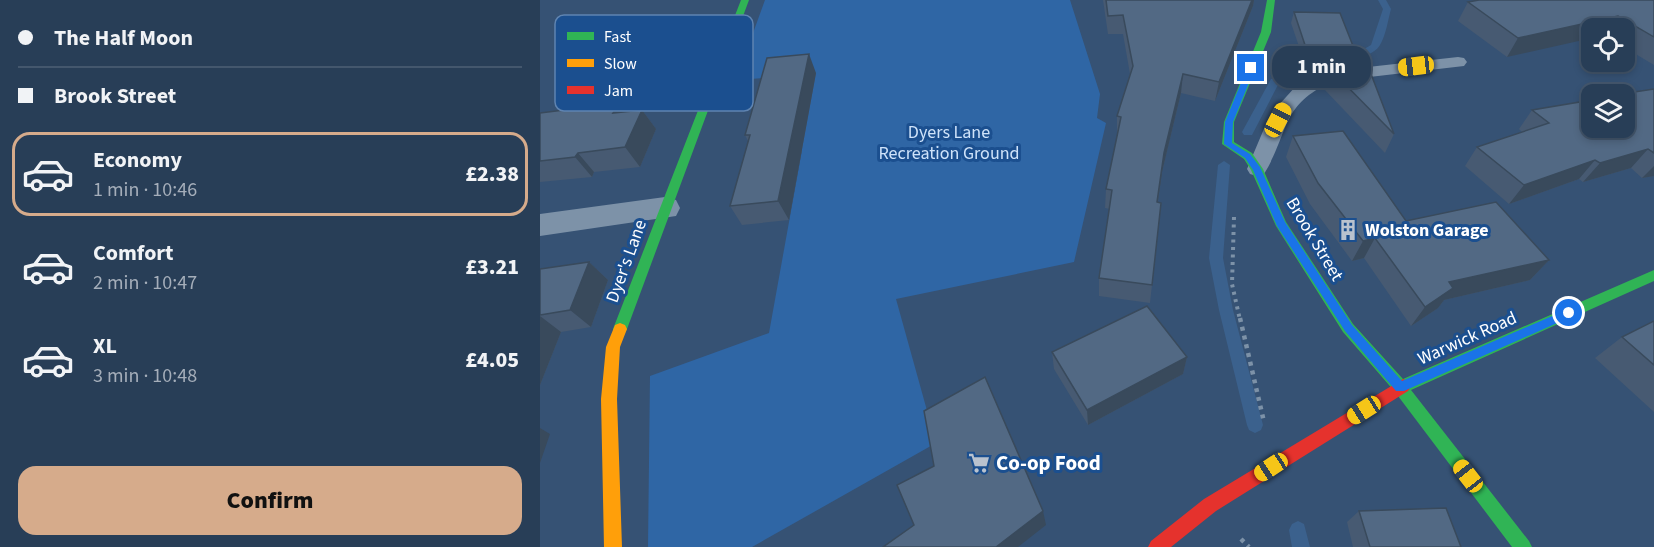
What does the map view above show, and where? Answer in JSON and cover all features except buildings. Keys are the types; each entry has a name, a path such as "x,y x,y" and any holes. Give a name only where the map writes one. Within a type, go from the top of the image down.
{"street":[{"name":"Dyer's Lane","path":"739,15 745,0"},
{"name":"Brook Street","path":"1271,0 1266,32 1229,122 1228,144 1248,156 1257,169 1281,224 1342,318 1400,387 1523,547"},
{"name":"Dyer's Lane","path":"613,547 609,399 613,347 702,111"},
{"path":"540,225 665,208"},
{"name":"Warwick Road","path":"1157,547 1210,505 1400,387 1654,275"}],"lane":[{"path":"1257,169 1284,109 1313,81 1332,76 1458,62"}],"path":[{"path":"1234,215 1232,284 1266,431"}],"green space":[{"name":"Dyers Lane Recreation Ground","path":"765,0 1070,0 1100,94 1097,118 1106,123 1074,262 896,299 936,443 752,547 648,547 650,376 769,333 802,150 776,77 753,79 753,33"}],"waterway":[{"path":"1248,132 1275,81 1300,72 1352,60 1375,46 1387,9 1382,0"},
{"path":"1224,165 1216,258 1226,310 1255,425"},
{"path":"1298,530 1301,547"}],"traffic: fast":[{"path":"739,15 745,0"},
{"path":"1271,0 1266,32 1229,122 1228,144 1248,156 1257,169 1280,223 1348,328 1400,387 1523,547"},
{"path":"620,329 703,111"},
{"path":"1403,386 1654,275"}],"traffic: slow":[{"path":"613,547 609,399 613,347 620,329"}],"traffic: jam":[{"path":"1157,547 1210,505 1403,386"}],"place":[{"name":"Wolston Garage","path":"1348,230"},
{"name":"Co-op Food","path":"979,463"}],"route":[{"path":"1251,68 1229,122 1228,144 1248,156 1257,169 1281,224 1348,328 1400,387 1569,313"}]}
